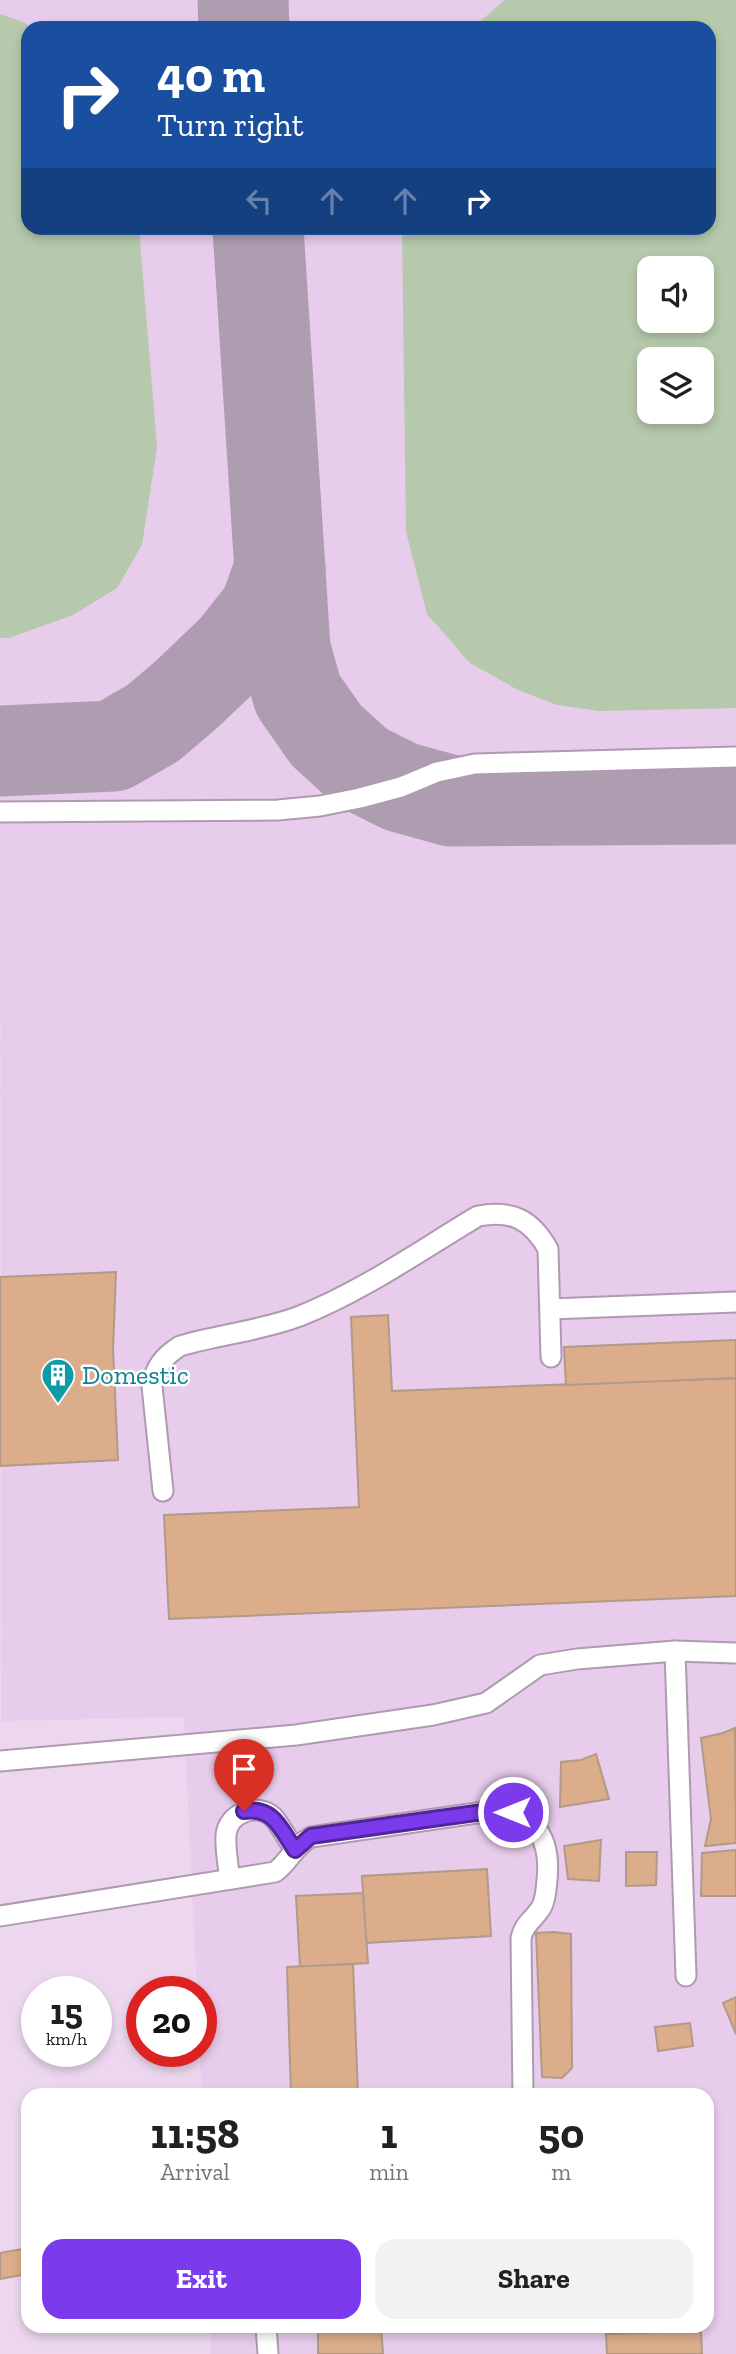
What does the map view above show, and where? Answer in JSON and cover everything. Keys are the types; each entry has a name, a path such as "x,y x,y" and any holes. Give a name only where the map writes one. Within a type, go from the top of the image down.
{"lane":[{"path":"0,812 278,810 320,806 360,798 401,787 437,772 475,764 736,757"},
{"path":"163,1491 152,1386 160,1363 168,1354 180,1346 272,1326 302,1315 354,1290 478,1216 495,1213 511,1215 527,1223 540,1235 548,1249 551,1357"},
{"path":"550,1309 736,1302"},
{"path":"675,1651 686,1976"},
{"path":"0,1761 296,1735 433,1715 486,1703 540,1665 577,1659 675,1651 736,1653"},
{"path":"0,1916 275,1872 311,1836 497,1810 513,1812 527,1819 538,1831 546,1845 549,1860 545,1899 541,1909 526,1923 521,1938 523,2088"},
{"path":"230,1879 226,1833 236,1816 244,1811 263,1812 272,1816 295,1850"},
{"path":"266,2333 268,2354"}],"shaded area":[{"path":"0,0 736,0 736,2354 211,2354 210,2333 714,2333 714,2088 202,2088 200,2067 217,2067 217,1976 196,1976 184,1717 1,1721"}],"green space":[{"path":"505,0 736,0 736,708 599,711 557,705 518,690 470,663 427,614 406,532 402,235 716,235 716,21 480,21"},
{"path":"0,14 21,21 21,235 140,235 157,447 142,545 117,588 73,615 9,638 0,638"}],"building":[{"name":"Domestic","path":"116,1272 113,1349 118,1460 0,1466 0,1277"},
{"path":"388,1315 392,1391 736,1378 736,1596 169,1619 164,1515 359,1507 351,1317"},
{"path":"736,1340 736,1378 566,1385 564,1347"},
{"path":"735,1728 736,1843 705,1846 711,1819 701,1738"},
{"path":"596,1754 609,1799 560,1807 561,1762 581,1760"},
{"path":"601,1840 599,1881 568,1879 564,1846"},
{"path":"736,1850 736,1896 701,1896 702,1853"},
{"path":"626,1852 657,1852 656,1885 626,1886"},
{"path":"487,1869 491,1936 366,1943 362,1876"},
{"path":"363,1893 368,1963 300,1967 296,1896"},
{"path":"536,1933 571,1934 572,2068 562,2078 542,2077"},
{"path":"353,1964 358,2088 291,2088 287,1967"},
{"path":"736,1997 736,2034 723,2003"},
{"path":"690,2023 693,2046 658,2051 655,2027"},
{"path":"21,2249 21,2275 0,2279 0,2253"},
{"path":"318,2333 382,2333 383,2354 318,2354"},
{"path":"701,2333 702,2354 607,2354 606,2334"}],"taxiway":[{"path":"243,0 244,21"},
{"path":"258,235 285,649 298,695 326,735 361,767 401,787 452,801 736,799"},
{"path":"0,751 113,746 153,723 235,648 265,610 280,568"}],"place":[{"name":"Domestic","path":"58,1405"}],"route":[{"path":"244,1811 254,1810 272,1816 295,1850 311,1836 497,1810 513,1812"}]}
